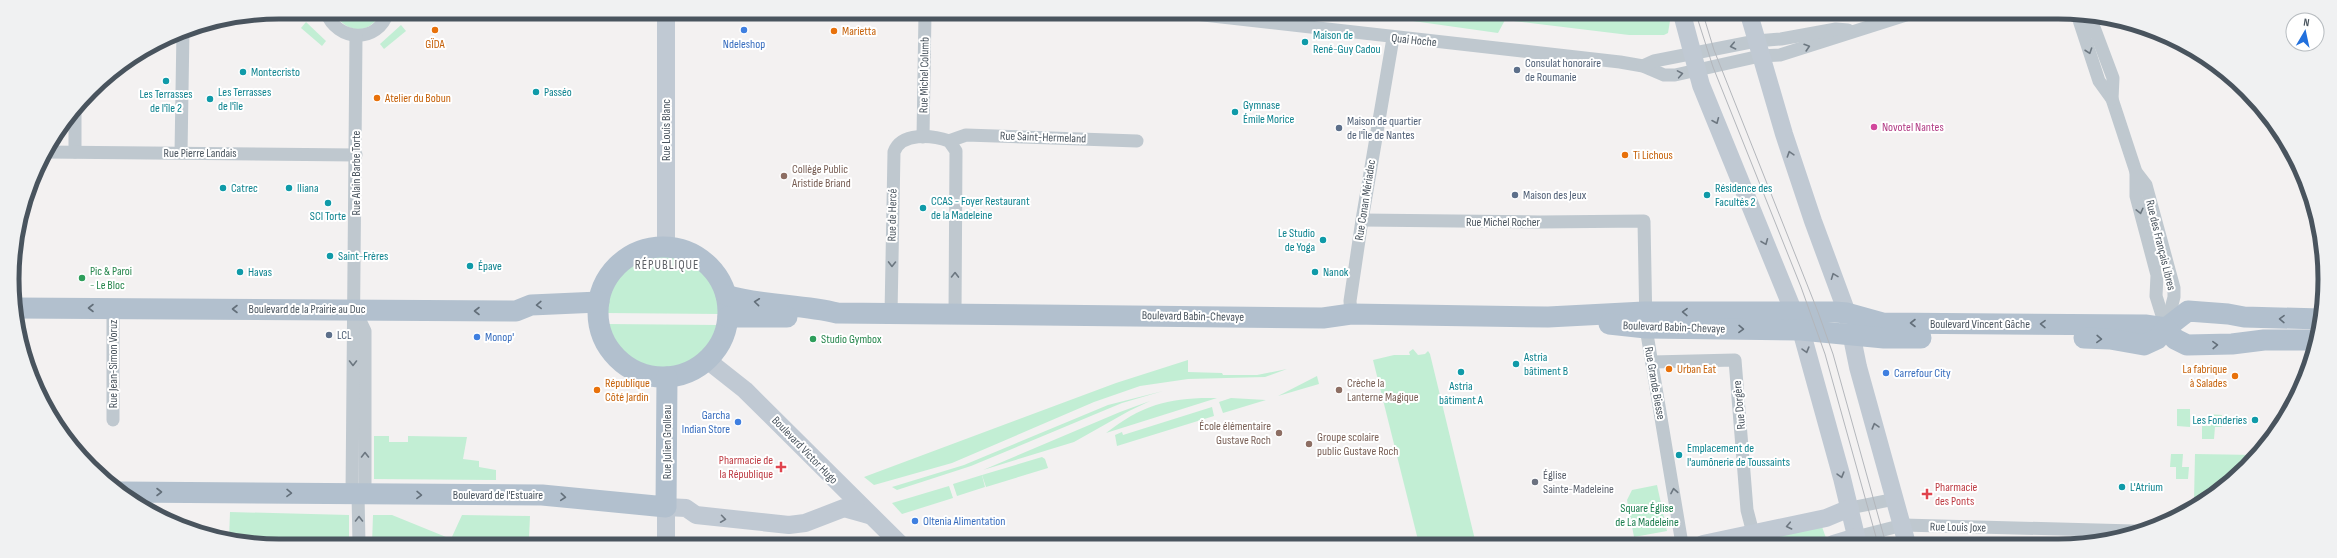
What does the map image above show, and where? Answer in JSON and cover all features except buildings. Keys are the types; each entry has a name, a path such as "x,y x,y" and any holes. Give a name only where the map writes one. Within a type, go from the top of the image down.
{"main road":[{"name":"Rue Louis Blanc","path":"666,19 666,247"},
{"path":"1683,19 1694,62 1798,321 1850,508 1857,539"},
{"path":"1750,19 1810,214 1847,313 1858,367 1906,539"},
{"path":"666,247 682,250 697,257 713,271 726,295 728,317 722,339 707,360 687,372 667,377 641,373 621,362 613,354 598,323 599,302 603,286 618,265 640,251 666,247"},
{"name":"Boulevard Babin-Chevaye","path":"726,295 753,302 799,305 837,313 1323,318 1351,314 1645,320 1798,321"},
{"name":"Boulevard de la Prairie au Duc","path":"21,308 516,311 531,305 599,302"},
{"name":"Boulevard Vincent Gâche","path":"1798,321 1852,336 1884,338 2081,338 2110,339 2144,345 2157,339 2166,328 2188,311 2228,314 2244,317 2315,319"},
{"name":"Boulevard Babin-Chevaye","path":"728,317 824,316 837,313"},
{"name":"Boulevard Vincent Gâche","path":"1798,321 1847,313 1883,323 2145,325 2166,328"},
{"path":"2166,328 2175,339 2187,345 2232,344 2264,340 2310,340"},
{"name":"Boulevard Victor Hugo","path":"707,360 734,380 895,539"},
{"name":"Rue Julien Grolleau","path":"666,507 667,377"},
{"name":"Boulevard de l'Estuaire","path":"131,492 542,495 686,508 696,515 782,525 805,522 844,508 870,515"},
{"path":"666,507 666,539"},
{"path":"1726,539 1826,518 1850,508"}],"street":[{"path":"331,19 337,29 356,36 376,30 385,19"},
{"name":"Rue Michel Columb","path":"923,137 925,19"},
{"name":"Quai Hoche","path":"1236,19 1643,66"},
{"path":"1643,66 1664,75 1694,62 1758,48 1786,53 1892,19"},
{"name":"Rue des Français Libres","path":"2079,20 2099,81 2112,99 2136,172 2146,185 2174,288 2174,297 2166,328"},
{"name":"Rue des Français Libres","path":"2092,21 2113,78 2112,99"},
{"name":"Rue Alain Barbe Torte","path":"356,36 355,310 353,332 359,494 359,539"},
{"path":"181,153 183,38"},
{"name":"Rue Conan Mériadec","path":"1351,314 1350,300 1362,220 1393,38"},
{"path":"1643,66 1654,61 1694,62"},
{"path":"75,119 75,152"},
{"name":"Rue Saint-Hermeland","path":"923,137 949,140 966,135 1137,140"},
{"name":"Rue de Hercé","path":"891,314 894,152 896,146 902,141 923,137"},
{"path":"949,140 956,151 957,168 955,314"},
{"name":"Rue Pierre Landais","path":"52,152 356,154"},
{"name":"Rue Michel Rocher","path":"1362,220 1540,222 1644,220"},
{"name":"Rue Grande Biesse","path":"1644,220 1645,320 1681,539"},
{"name":"Rue Jean-Simon Voruz","path":"113,308 113,420"},
{"name":"Rue Dorgère","path":"1652,362 1735,360 1747,510 1753,533"},
{"path":"1850,508 1895,499"},
{"name":"Rue Louis Joxe","path":"1860,539 1902,525 2122,531"}],"green space":[{"path":"338,19 377,19 370,26 364,29 351,28"},
{"path":"1399,19 1676,19 1670,21 1668,33 1664,35 1629,35 1505,20 1498,33"},
{"path":"306,22 326,41 322,46 301,28"},
{"path":"401,25 406,31 384,49 380,44"},
{"path":"658,254 671,255 683,259 702,271 709,279 715,290 719,301 720,314 606,313 611,291 621,274 637,261"},
{"path":"607,324 718,325 708,344 695,357 679,365 662,368 645,365 630,356 617,343"},
{"path":"1413,349 1418,355 1425,354 1428,351 1430,354 1475,539 1418,539 1373,360 1394,355 1410,355 1409,352"},
{"path":"1188,360 1188,372 1222,373 1223,375 1257,375 1287,369 1265,377 1188,379 1140,386 1094,402 952,463 874,485 864,477 1116,383"},
{"path":"1317,376 1319,384 1278,396"},
{"path":"1163,391 1122,403 971,466 897,490 892,487 964,465 1108,405"},
{"path":"1217,398 1106,433 1132,415 1158,404 1185,399"},
{"path":"1231,398 1266,400 1223,413 1219,402"},
{"path":"1150,401 1074,442 983,470 1120,412"},
{"path":"1212,407 1214,416 1117,446 1115,435 1122,432 1123,435"},
{"path":"2177,409 2190,409 2190,427 2177,426"},
{"path":"2208,414 2222,415 2222,427 2215,427 2214,439 2202,439 2202,426 2208,426"},
{"path":"374,436 389,436 389,442 408,442 408,436 467,437 463,459 479,461 479,467 496,470 496,480 374,479"},
{"path":"2171,454 2183,454 2182,467 2189,467 2188,479 2176,479 2176,467 2170,467"},
{"path":"2195,454 2249,455 2242,463 2216,485 2194,500"},
{"path":"1042,457 1045,459 1048,468 986,487 982,475"},
{"path":"982,475 985,487 957,496 953,484"},
{"name":"Square Église de La Madeleine","path":"1657,485 1667,531 1634,537 1627,500 1632,490"},
{"path":"949,486 953,498 902,514 892,503"},
{"path":"230,512 349,515 349,539 279,539 245,537 229,534"},
{"path":"373,515 392,515 451,539 372,539"},
{"path":"462,515 530,516 529,538 534,539 451,539"},
{"path":"1821,524 1826,538 1822,539 1753,539"}],"tram line":[{"path":"1698,19 1713,67 1801,287 1825,354 1877,539"},
{"path":"1705,19 1714,50 1818,312 1833,354 1885,539"}],"place":[{"name":"GÏDA","path":"435,30"},
{"name":"Ndeleshop","path":"744,30"},
{"name":"Marietta","path":"834,31"},
{"name":"Maison de René-Guy Cadou","path":"1305,42"},
{"name":"Consulat honoraire de Roumanie","path":"1517,70"},
{"name":"Montecristo","path":"243,72"},
{"name":"Les Terrasses de l'île 2","path":"166,81"},
{"name":"Passéo","path":"536,92"},
{"name":"Atelier du Bobun","path":"377,98"},
{"name":"Les Terrasses de l'île","path":"210,99"},
{"name":"Gymnase Émile Morice","path":"1235,112"},
{"name":"Novotel Nantes","path":"1874,127"},
{"name":"Maison de quartier de l'Île de Nantes","path":"1339,128"},
{"name":"Ti Lichous","path":"1625,155"},
{"name":"Collège Public Aristide Briand","path":"784,176"},
{"name":"Catrec","path":"223,188"},
{"name":"Iliana","path":"289,188"},
{"name":"Maison des Jeux","path":"1515,195"},
{"name":"Résidence des Facultés 2","path":"1707,195"},
{"name":"SCI Torte","path":"328,203"},
{"name":"CCAS - Foyer Restaurant de la Madeleine","path":"923,208"},
{"name":"Le Studio de Yoga","path":"1323,240"},
{"name":"Saint-Frères","path":"330,256"},
{"name":"Épave","path":"470,266"},
{"name":"Havas","path":"240,272"},
{"name":"Nanok","path":"1315,272"},
{"name":"Pic & Paroi - Le Bloc","path":"82,278"},
{"name":"LCL","path":"329,335"},
{"name":"Monop'","path":"477,337"},
{"name":"Studio Gymbox","path":"813,339"},
{"name":"Astria bâtiment B","path":"1516,364"},
{"name":"Urban Eat","path":"1669,369"},
{"name":"Astria bâtiment A","path":"1461,372"},
{"name":"Carrefour City","path":"1886,373"},
{"name":"La fabrique à Salades","path":"2235,376"},
{"name":"République Côté Jardin","path":"597,390"},
{"name":"Crèche la Lanterne Magique","path":"1339,390"},
{"name":"Les Fonderies","path":"2255,420"},
{"name":"Garcha Indian Store","path":"738,422"},
{"name":"École élémentaire Gustave Roch","path":"1279,433"},
{"name":"Groupe scolaire public Gustave Roch","path":"1309,444"},
{"name":"Emplacement de l'aumônerie de Toussaints","path":"1679,455"},
{"name":"Pharmacie de la République","path":"781,467"},
{"name":"Église Sainte-Madeleine","path":"1535,482"},
{"name":"L'Atrium","path":"2122,487"},
{"name":"Pharmacie des Ponts","path":"1927,494"},
{"name":"Oltenia Alimentation","path":"915,521"}],"district":[{"name":"RÉPUBLIQUE","path":"667,264"}]}
